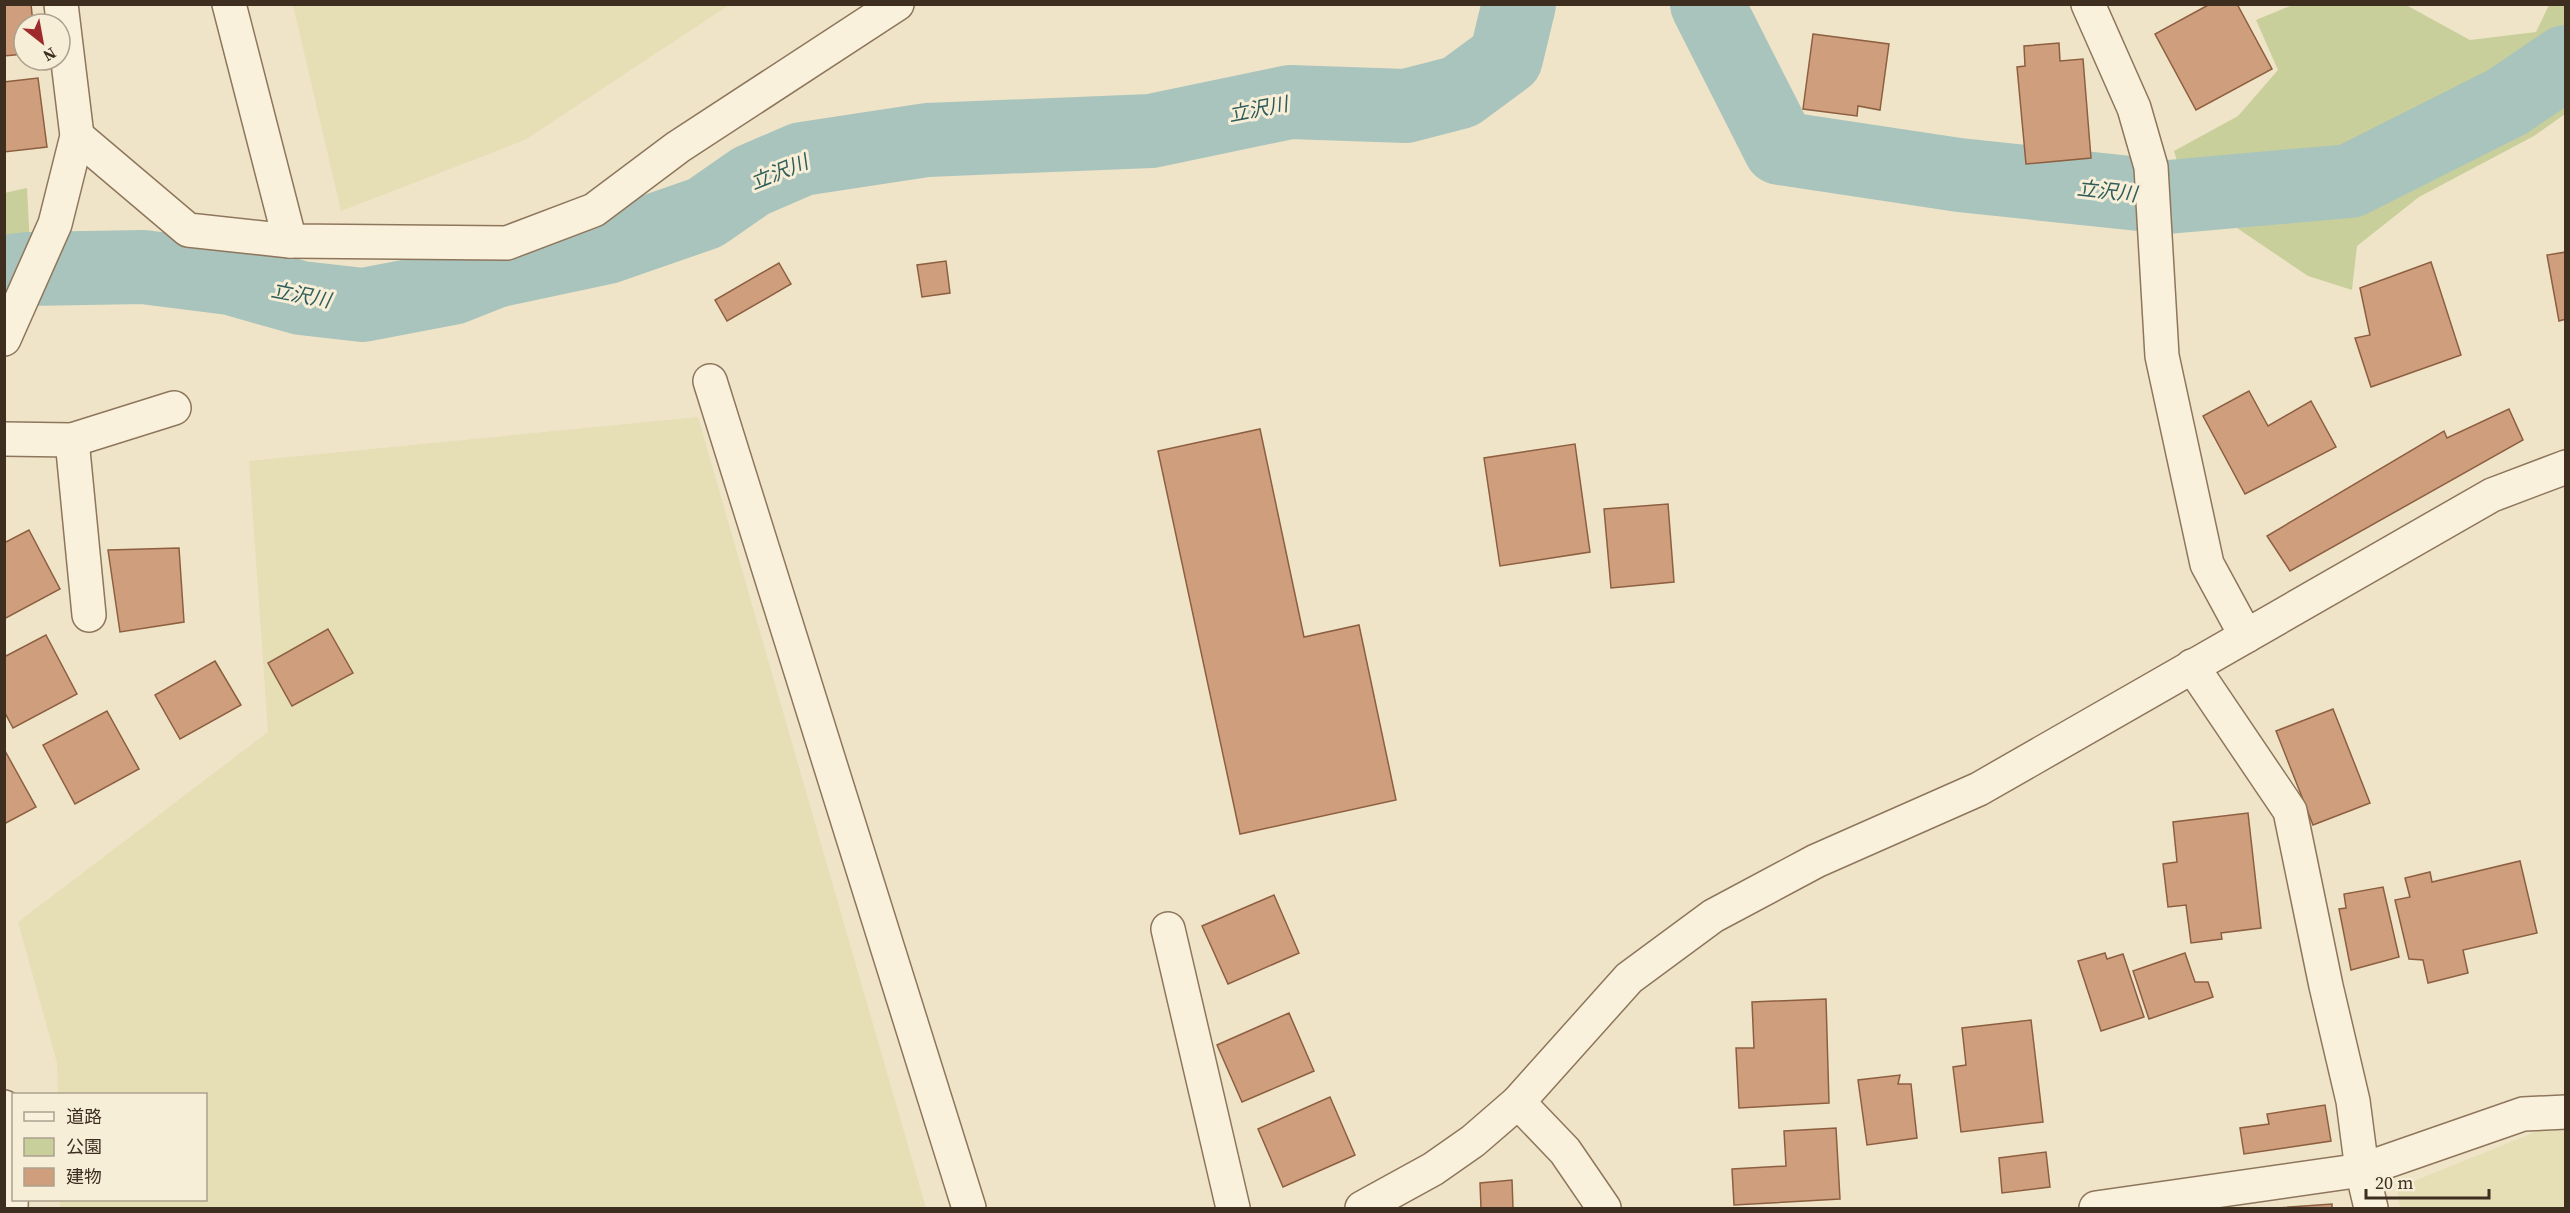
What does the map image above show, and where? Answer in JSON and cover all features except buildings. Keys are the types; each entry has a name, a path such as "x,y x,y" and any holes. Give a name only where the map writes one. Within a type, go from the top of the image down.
{"street":[{"path":"4,339 55,224 77,136 62,4"},
{"path":"229,4 290,241"},
{"path":"77,136 188,230 290,241 507,243 594,210 678,147 897,4"},
{"path":"2088,4 2134,108 2151,167 2162,356 2207,564 2246,636"},
{"path":"710,381 969,1209"},
{"path":"4,439 72,440 174,408"},
{"path":"72,440 89,615"},
{"path":"1362,1209 1433,1169 1473,1141 1518,1102 1629,978 1713,916 1816,861 1979,789 2492,495 2565,467"},
{"path":"2192,666 2290,811 2326,986 2354,1101 2362,1170 2371,1209"},
{"path":"1168,929 1233,1209"},
{"path":"1518,1102 1565,1151 1604,1209"},
{"path":"4,1107 12,1126"},
{"path":"2096,1209 2362,1170 2523,1114 2565,1112"},
{"path":"11,1209 12,1168"}],"shaded area":[{"path":"293,4 729,5 525,140 341,211"},
{"path":"698,417 926,1208 60,1208 60,1201 207,1201 207,1093 58,1093 57,1063 18,922 268,732 249,461"},
{"path":"2565,1120 2565,1208 2400,1208 2397,1188"}],"green space":[{"path":"2295,4 2406,5 2470,40 2536,32 2549,5 2565,5 2565,114 2534,136 2419,197 2357,246 2352,290 2308,276 2234,226 2190,204 2174,151 2238,116 2278,70 2256,20"},
{"path":"27,188 30,245 5,249 4,193"}],"waterway":[{"name":"立沢川","path":"4,272 28,269 143,267 230,278 301,298 363,305 452,288 495,271 607,247 705,213 751,181 802,159 927,140 1151,131 1290,102 1406,106 1460,92 1506,58 1519,4"},
{"name":"立沢川","path":"1707,4 1780,148 1959,175 2168,197 2350,181 2507,102 2566,62"}]}
